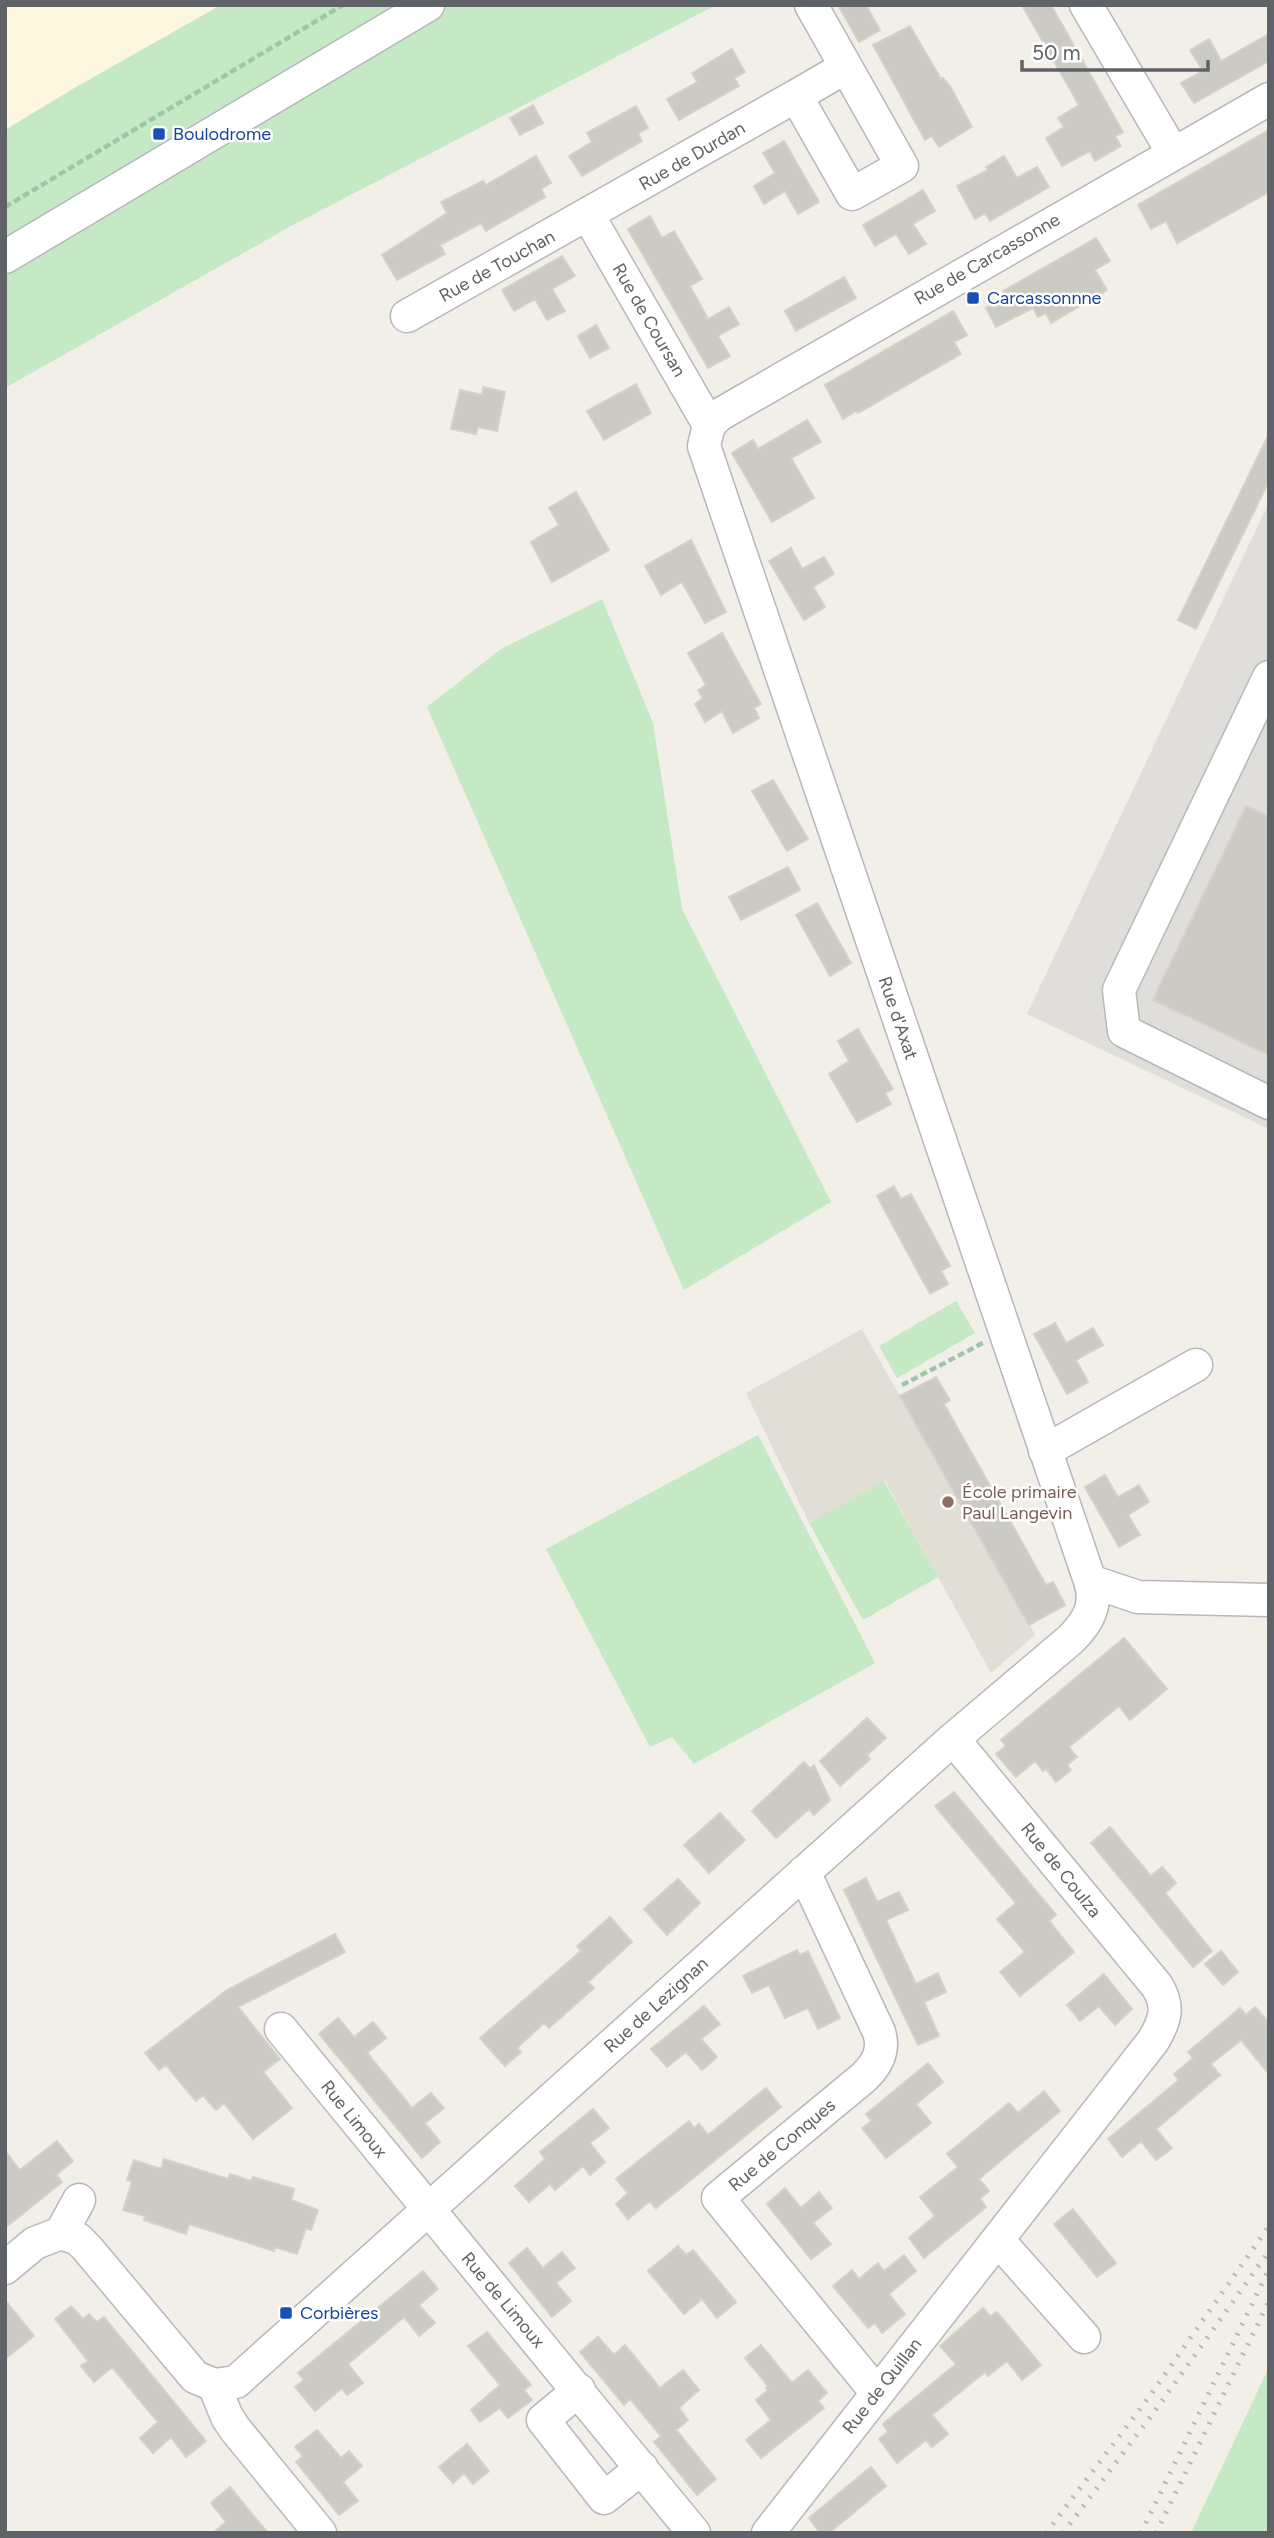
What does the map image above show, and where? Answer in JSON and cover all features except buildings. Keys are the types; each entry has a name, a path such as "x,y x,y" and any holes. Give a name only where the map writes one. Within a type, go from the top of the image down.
{"street":[{"path":"5,257 428,5"},
{"path":"796,96 852,194 902,166 811,5"},
{"path":"1086,5 1173,153"},
{"name":"Rue de Durdan","path":"588,215 846,67"},
{"name":"Rue de Carcassonne","path":"709,425 730,408 1269,99"},
{"name":"Rue de Touchan","path":"407,316 588,215"},
{"name":"Rue de Coursan","path":"588,215 709,425"},
{"name":"Rue d'Axat","path":"709,425 704,446 706,457 1005,1331 1091,1596"},
{"path":"1269,677 1119,990 1124,1031 1269,1103"},
{"path":"1045,1451 1196,1365"},
{"path":"1091,1596 1269,1600"},
{"name":"Rue de Lezignan","path":"214,2385 226,2385 246,2375 953,1739 1071,1639 1091,1596"},
{"name":"Rue de Coulza","path":"953,1739 1150,1978 1162,1994 1165,2004"},
{"name":"Rue de Conques","path":"804,1872 879,2032 881,2050 878,2060 863,2078 718,2198 877,2393"},
{"name":"Rue de Quillan","path":"768,2533 1153,2041 1164,2022 1165,2004"},
{"name":"Rue Limoux","path":"281,2029 428,2210"},
{"path":"5,2268 35,2243 61,2233 79,2200"},
{"name":"Rue de Limoux","path":"428,2210 579,2390 694,2533"},
{"path":"61,2233 78,2239 87,2248 187,2370 205,2383 214,2385 235,2429 320,2533"},
{"path":"998,2240 1084,2337"},
{"path":"579,2390 542,2420 604,2498 642,2468"}],"path":[{"path":"5,206 343,5"},
{"path":"902,1385 1005,1331"}],"shaded area":[{"path":"5,5 221,5 5,130"},
{"path":"1269,502 1269,1129 1027,1014"},
{"name":"École primaire Paul Langevin","path":"862,1329 900,1396 936,1377 950,1400 944,1404 1046,1585 1052,1582 1065,1605 1030,1625 1035,1635 991,1673 885,1481 809,1523 746,1393"}],"green space":[{"path":"221,5 716,5 291,226 5,388 5,130"},
{"path":"602,599 653,723 682,909 831,1202 684,1290 427,707 501,649"},
{"path":"956,1301 975,1333 897,1378 879,1346"},
{"path":"758,1435 875,1663 694,1764 672,1737 650,1747 546,1549"},
{"path":"884,1481 938,1577 863,1620 809,1523"},
{"path":"1269,2367 1269,2533 1191,2533"}],"railway":[{"path":"1046,2533 1149,2397 1269,2226"},
{"path":"1063,2533 1160,2404 1269,2251"},
{"path":"1141,2533 1269,2269"},
{"path":"1156,2533 1269,2301"}],"place":[{"name":"Boulodrome","path":"159,134"},
{"name":"Carcassonnne","path":"973,298"},
{"name":"École primaire Paul Langevin","path":"948,1502"},
{"name":"Corbières","path":"286,2313"}]}
